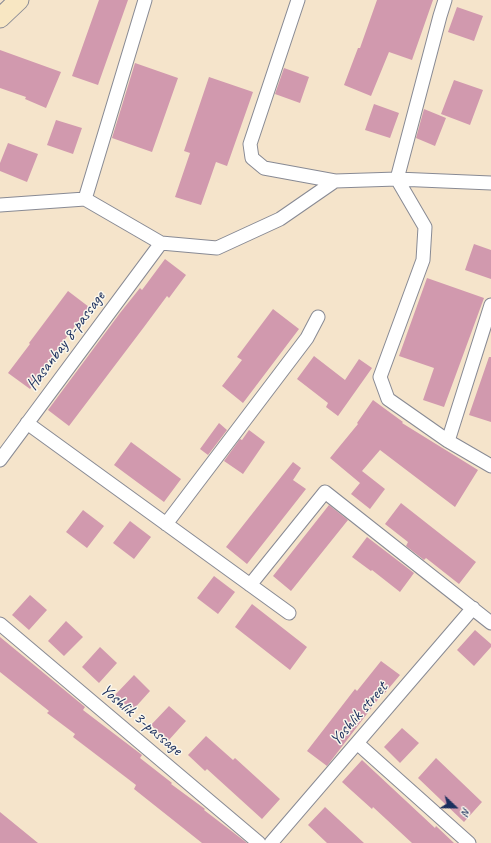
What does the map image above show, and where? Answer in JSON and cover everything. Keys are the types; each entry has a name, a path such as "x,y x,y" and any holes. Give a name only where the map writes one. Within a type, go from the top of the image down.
{"street":[{"path":"0,18 19,0"},
{"path":"85,199 145,0"},
{"path":"298,0 250,144 252,158 264,168 335,181 397,179 491,182"},
{"path":"445,0 397,179 425,227 423,260 380,377 388,399 448,441 491,466"},
{"path":"0,205 85,199 161,243 217,248 280,219 335,181"},
{"name":"Hasanbay 8-passage","path":"0,460 161,243"},
{"path":"448,441 491,305"},
{"path":"166,524 307,338 318,317"},
{"path":"27,423 288,613"},
{"path":"250,585 325,492 491,623"},
{"name":"Yoshlik street","path":"271,843 473,608"},
{"name":"Yoshlik 3-passage","path":"0,624 259,843"},
{"path":"357,743 469,843"}],"building":[{"path":"99,0 128,0 98,85 72,76"},
{"path":"377,0 433,0 412,60 389,52 371,96 344,85 358,48 360,48"},
{"path":"457,7 483,16 474,41 448,32"},
{"path":"0,50 61,72 46,108 25,99 26,97 0,88"},
{"path":"135,63 178,78 152,152 112,138"},
{"path":"284,68 309,77 300,103 275,94"},
{"path":"209,77 253,92 227,166 216,162 201,205 175,197 190,153 184,151"},
{"path":"454,80 483,90 470,125 441,114"},
{"path":"374,104 399,113 390,138 365,130"},
{"path":"424,109 446,118 435,146 416,138"},
{"path":"56,120 82,128 73,154 47,145"},
{"path":"8,143 38,154 27,182 0,171 0,163"},
{"path":"474,244 491,250 491,279 465,270"},
{"path":"165,259 186,275 169,298 167,296 69,426 48,410 120,313 140,288 142,290"},
{"path":"427,278 484,298 444,407 423,400 434,368 399,356"},
{"path":"68,291 89,307 45,366 47,367 30,389 8,373"},
{"path":"273,309 299,329 243,403 222,386 242,360 237,357"},
{"path":"314,356 345,380 359,359 372,368 338,416 326,407 328,403 297,379"},
{"path":"489,357 491,357 491,422 469,415"},
{"path":"373,400 403,422 402,423 478,470 455,507 380,450 362,471 385,489 370,509 351,494 360,483 330,458 358,424 357,423"},
{"path":"219,423 227,430 208,455 200,449"},
{"path":"249,430 265,442 243,474 224,461 240,439 242,440"},
{"path":"131,442 181,479 164,502 114,465"},
{"path":"293,462 301,468 293,480 306,489 247,564 226,547"},
{"path":"401,503 476,562 459,584 426,558 424,560 406,546 408,542 385,524"},
{"path":"329,505 348,520 291,591 273,576"},
{"path":"83,510 104,526 87,548 66,532"},
{"path":"130,521 151,537 134,559 113,543"},
{"path":"367,537 414,573 400,592 372,570 371,571 352,557"},
{"path":"214,576 235,592 218,614 197,598"},
{"path":"30,595 47,610 29,630 12,615"},
{"path":"252,604 307,647 290,670 235,627"},
{"path":"66,621 83,637 64,656 48,641"},
{"path":"475,630 491,644 491,647 474,666 457,650"},
{"path":"0,637 85,707 83,710 142,755 140,758 172,783 171,784 247,843 202,843 134,789 136,785 73,737 75,734 47,713 49,711 0,672"},
{"path":"100,647 117,663 99,683 82,667"},
{"path":"381,661 400,675 384,694 383,693 327,766 307,751 355,689 357,691"},
{"path":"134,675 150,691 132,711 115,695"},
{"path":"169,706 186,721 168,741 151,725"},
{"path":"402,728 419,743 400,763 384,747"},
{"path":"206,736 233,760 235,758 280,799 262,819 207,769 205,771 188,755"},
{"path":"436,758 482,802 464,822 418,778"},
{"path":"362,760 435,828 436,826 454,843 412,843 373,807 372,809 342,782"},
{"path":"325,807 364,843 327,843 308,825"},
{"path":"0,812 38,843 0,843"}]}
